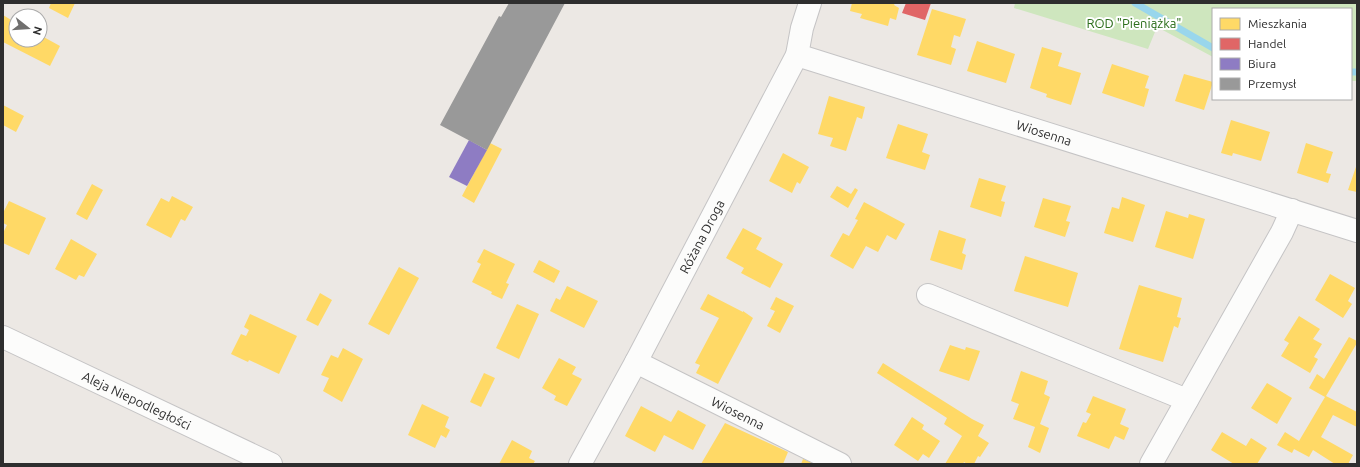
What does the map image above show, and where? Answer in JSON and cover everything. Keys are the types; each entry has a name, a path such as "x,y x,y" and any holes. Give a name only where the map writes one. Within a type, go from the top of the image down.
{"street":[{"name":"Różana Droga","path":"580,464 636,362 797,55 802,28 810,3"},
{"name":"Wiosenna","path":"797,55 1357,231"},
{"path":"1151,464 1282,232 1292,210"},
{"path":"928,295 1187,400"},
{"name":"Aleja Niepodległości","path":"3,337 271,464"},
{"name":"Wiosenna","path":"636,362 840,464"}],"green space":[{"name":"ROD \"Pieniążka\"","path":"1015,3 1357,3 1357,81 1352,81 1352,8 1212,8 1212,56 1157,27 1148,49 1014,8"}],"building: Mieszkania":[{"path":"51,3 75,3 68,18 49,8"},
{"path":"852,3 895,3 894,5 899,8 896,20 890,18 888,26 860,18 862,14 850,11"},
{"path":"932,9 966,19 960,37 954,35 951,47 956,49 951,65 917,55"},
{"path":"3,15 8,18 8,45 3,42"},
{"path":"48,39 60,46 50,66 15,48 48,48"},
{"path":"977,41 1015,54 1006,83 967,71"},
{"path":"1042,47 1062,53 1058,66 1081,73 1071,105 1046,97 1047,94 1030,88"},
{"path":"1112,64 1149,76 1145,88 1149,89 1144,107 1102,93"},
{"path":"1184,74 1212,82 1204,110 1175,101"},
{"path":"829,96 865,107 862,119 857,117 846,151 830,146 833,138 818,134"},
{"path":"3,105 24,116 16,132 3,125"},
{"path":"1231,120 1270,132 1261,161 1233,153 1232,156 1221,153"},
{"path":"898,124 928,134 922,152 930,155 925,170 886,158"},
{"path":"490,143 502,149 474,203 462,196"},
{"path":"1306,143 1333,152 1326,173 1331,174 1328,183 1297,173"},
{"path":"783,153 809,167 800,184 797,182 792,193 769,181"},
{"path":"1357,164 1357,192 1348,190"},
{"path":"979,178 1006,186 1001,201 1005,202 1001,217 970,207"},
{"path":"92,184 103,190 87,220 76,214"},
{"path":"837,186 851,194 855,188 858,190 848,208 830,197"},
{"path":"172,196 193,207 185,221 181,219 171,238 146,225 161,198 169,202"},
{"path":"1122,197 1145,205 1133,242 1104,233 1112,207 1119,209"},
{"path":"1043,198 1071,206 1066,221 1070,222 1065,237 1034,227"},
{"path":"9,201 46,218 29,255 3,243 3,233 7,225 3,223 3,213"},
{"path":"864,202 905,224 896,240 887,235 878,252 866,246 853,269 830,256 843,233 849,236 858,220 855,219"},
{"path":"1166,211 1188,218 1189,214 1205,219 1193,259 1155,247"},
{"path":"743,228 762,238 756,249 783,264 770,288 741,273 744,268 726,258"},
{"path":"939,230 966,239 962,253 966,255 962,270 930,260"},
{"path":"71,239 97,254 84,277 79,275 76,280 55,269"},
{"path":"484,249 515,264 506,283 509,284 502,299 472,282 481,264 477,262"},
{"path":"1025,256 1078,273 1068,307 1014,291"},
{"path":"539,260 560,271 554,283 533,272"},
{"path":"399,267 419,278 389,335 368,324"},
{"path":"1330,274 1355,288 1348,301 1352,304 1343,318 1315,300"},
{"path":"1139,285 1182,298 1177,317 1181,318 1178,328 1174,326 1163,362 1119,349"},
{"path":"567,286 598,301 584,328 550,311 556,298 560,300"},
{"path":"320,293 332,300 318,326 306,320"},
{"path":"708,294 743,311 753,318 718,384 696,373 700,365 695,363 719,318 700,309"},
{"path":"776,297 794,306 780,333 767,326 775,311 770,309"},
{"path":"517,304 539,314 519,359 496,348"},
{"path":"250,314 297,336 279,374 249,360 248,362 231,354 241,334 246,336 249,330 244,327"},
{"path":"1299,316 1320,329 1313,339 1322,344 1314,357 1318,359 1310,373 1281,356 1289,343 1284,340"},
{"path":"1349,337 1357,341 1357,343 1326,396 1357,412 1357,427 1333,415 1321,437 1353,455 1348,464 1335,464 1313,450 1309,457 1294,449 1292,453 1277,445 1285,432 1299,441 1325,397 1309,388 1317,374 1324,379"},
{"path":"950,345 965,350 966,347 980,351 969,381 939,371"},
{"path":"343,348 363,359 342,402 323,391 329,378 321,375 331,355 338,358"},
{"path":"559,358 576,367 572,374 582,379 567,406 554,400 556,396 542,388"},
{"path":"883,363 984,425 978,436 989,443 980,457 978,456 974,464 967,464 964,462 963,464 945,464 962,436 944,424 947,418 877,373"},
{"path":"1021,371 1048,381 1044,394 1050,397 1040,424 1049,428 1040,453 1028,447 1035,427 1013,419 1019,404 1011,401"},
{"path":"484,373 495,378 481,407 470,402"},
{"path":"1267,383 1292,398 1277,424 1251,408"},
{"path":"1093,396 1126,409 1120,424 1129,428 1124,440 1115,436 1109,449 1077,436 1083,422 1086,423 1091,414 1086,412"},
{"path":"422,404 449,417 445,427 450,430 446,438 441,435 435,448 408,435"},
{"path":"641,406 671,422 678,410 706,425 693,450 664,435 655,452 625,436"},
{"path":"912,417 924,425 922,429 940,441 929,458 923,454 918,461 894,445"},
{"path":"725,423 788,452 783,464 701,464"},
{"path":"1222,432 1246,446 1251,438 1267,448 1257,464 1234,464 1211,450"},
{"path":"512,440 532,451 529,458 535,461 533,464 499,464"},
{"path":"803,459 815,464 801,464"}],"building: Handel":[{"path":"906,3 931,3 925,20 902,13"}],"building: Biura":[{"path":"469,140 487,150 467,186 449,177"}],"building: Przemysł":[{"path":"509,3 565,3 487,150 440,125 499,16 501,17"}],"waterway":[{"path":"1135,3 1212,47"},
{"path":"1352,72 1357,72"}]}
